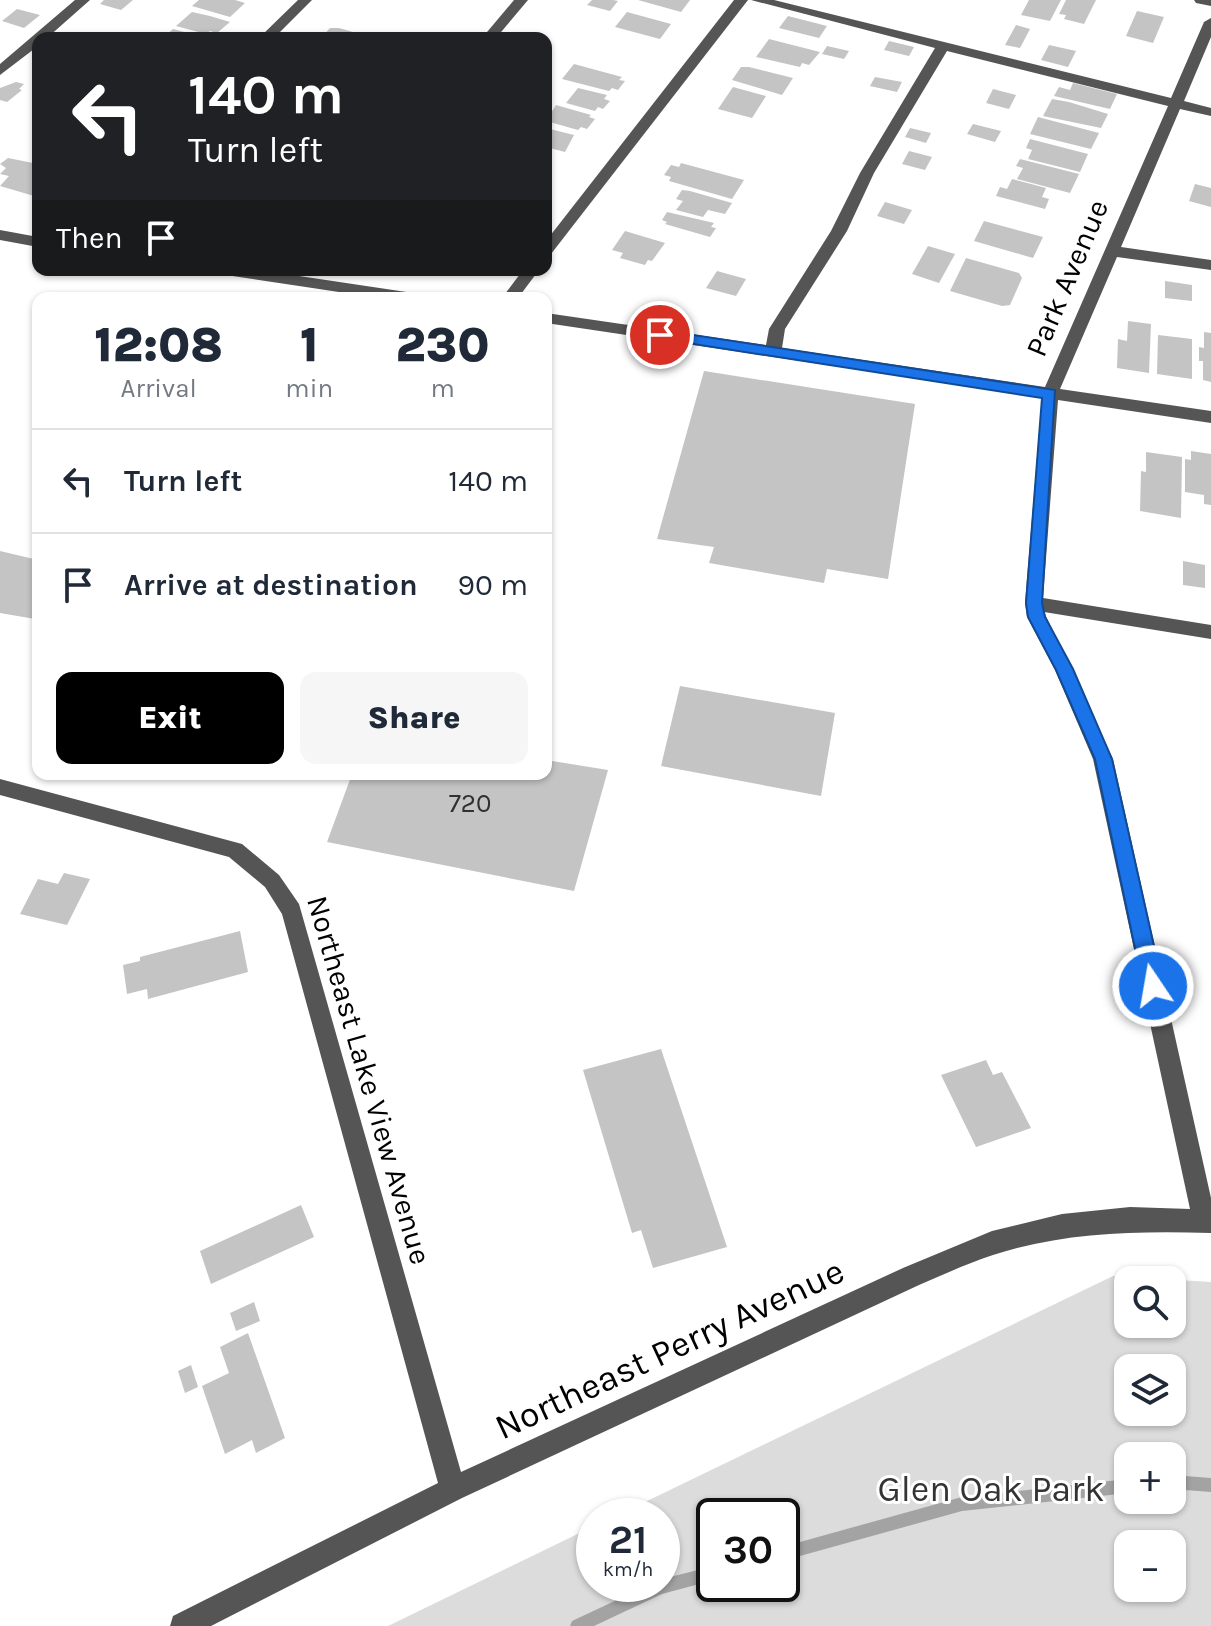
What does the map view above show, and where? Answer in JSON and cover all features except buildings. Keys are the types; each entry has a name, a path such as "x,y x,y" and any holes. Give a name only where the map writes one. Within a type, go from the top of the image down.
{"street":[{"path":"45,32 83,0"},
{"path":"272,32 305,0"},
{"path":"494,32 521,0"},
{"path":"552,243 741,0"},
{"path":"758,0 1211,112"},
{"path":"1201,0 1211,2"},
{"name":"Park Avenue","path":"1208,1220 1103,759 1064,669 1036,617 1034,603 1050,394 1211,22"},
{"path":"0,71 32,43"},
{"path":"773,352 777,329 839,231 867,173 942,47"},
{"path":"0,235 32,241"},
{"path":"1112,251 1211,265"},
{"path":"296,276 381,292"},
{"path":"552,319 1211,417"},
{"path":"1034,603 1211,632"},
{"name":"Northeast Lake View Avenue","path":"0,787 235,850 272,881 292,911 453,1489"},
{"name":"Northeast Perry Avenue","path":"183,1626 453,1489 911,1276 992,1243 1062,1226 1130,1219 1208,1220"}],"green space":[{"name":"Glen Oak Park","path":"1113,1276 1114,1338 1186,1338 1186,1280 1211,1282 1211,1626 388,1626 576,1535 576,1602 680,1602 680,1498 653,1498"}],"waterway":[{"path":"1186,1483 1211,1485"},
{"path":"800,1549 962,1504 1114,1488"},
{"path":"577,1626 661,1587 696,1578"}],"route":[{"path":"660,335 1050,394 1034,603 1036,617 1064,669 1103,759 1153,986"}]}
